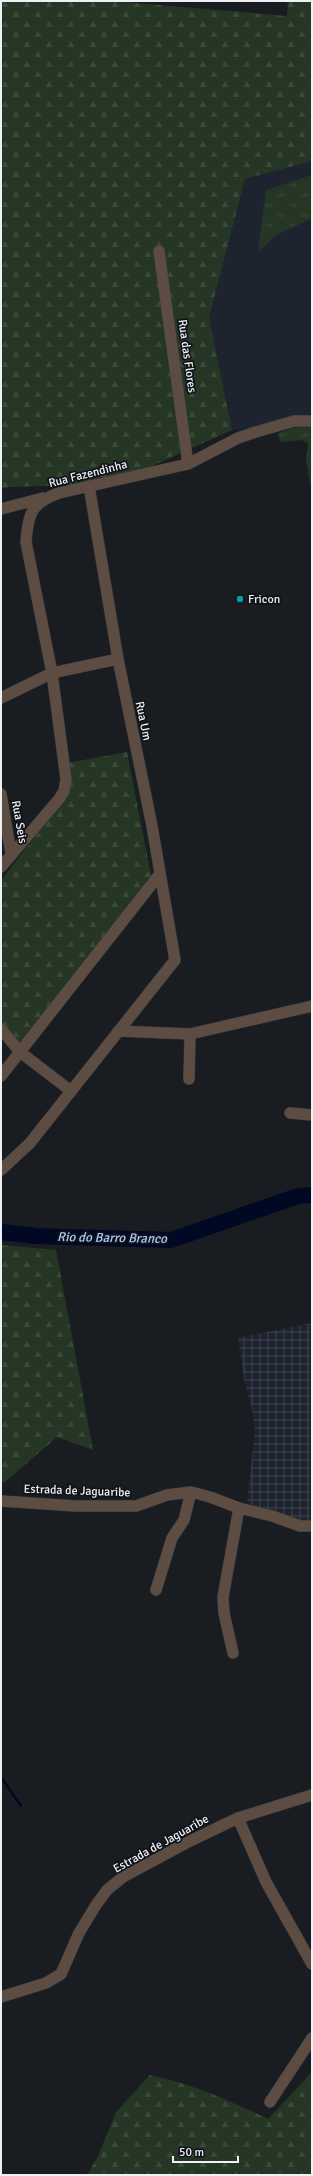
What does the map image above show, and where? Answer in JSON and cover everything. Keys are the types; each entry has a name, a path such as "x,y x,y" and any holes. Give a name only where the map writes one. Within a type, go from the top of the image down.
{"street":[{"name":"Rua das Flores","path":"159,250 188,464"},
{"name":"Rua Fazendinha","path":"1,867 64,791 66,779 52,674 26,542 28,523 33,509 43,498 59,493 188,464 238,438 294,421 312,421"},
{"name":"Rua Um","path":"89,486 118,659 152,826 159,875 175,960 118,1031"},
{"path":"1,509 43,498"},
{"path":"1,698 52,674 118,659"},
{"name":"Rua Seis","path":"1,794 11,854"},
{"path":"1,1076 159,875"},
{"path":"1,1170 30,1143 118,1031 190,1034 312,1006"},
{"path":"1,1029 20,1052 71,1091"},
{"path":"189,1079 190,1034"},
{"path":"290,1112 312,1115"},
{"path":"156,1590 172,1538 184,1520 191,1492"},
{"name":"Estrada de Jaguaribe","path":"1,1501 76,1506 136,1506 167,1495 191,1492 210,1497 239,1508 272,1516 300,1526 312,1526"},
{"path":"233,1653 224,1613 223,1597 239,1508"},
{"name":"Estrada de Jaguaribe","path":"1,1997 46,1983 61,1974 79,1933 96,1905 107,1890 123,1877 190,1841 238,1818 312,1795"},
{"path":"238,1818 266,1882 312,1964"},
{"path":"270,2102 312,2038"}],"shaded area":[{"path":"312,161 312,425 232,430 209,318 245,179"},
{"path":"312,1323 312,1523 305,1524 247,1503 255,1430 252,1408 245,1384 238,1338"}],"green space":[{"path":"1,1 111,1 287,16 288,1 312,1 312,161 245,179 209,318 232,430 112,484 10,487 1,489"},
{"path":"312,175 312,218 276,235 258,252 266,190"},
{"path":"312,425 312,492 306,460 308,443 302,440 280,442 278,433 299,426"},
{"path":"127,752 151,875 21,1045 1,1024 1,880 70,792 67,763"},
{"path":"1,1245 56,1250 93,1450 57,1437 5,1482 1,1482"},
{"path":"312,2072 312,2175 87,2175 98,2156 116,2112 150,2075 181,2083 210,2093 268,2119"}],"waterway":[{"name":"Rio do Barro Branco","path":"1,1232 36,1236 171,1240 298,1196 312,1195"},
{"path":"1,1777 21,1806"}],"place":[{"name":"Fricon","path":"240,599"}]}
